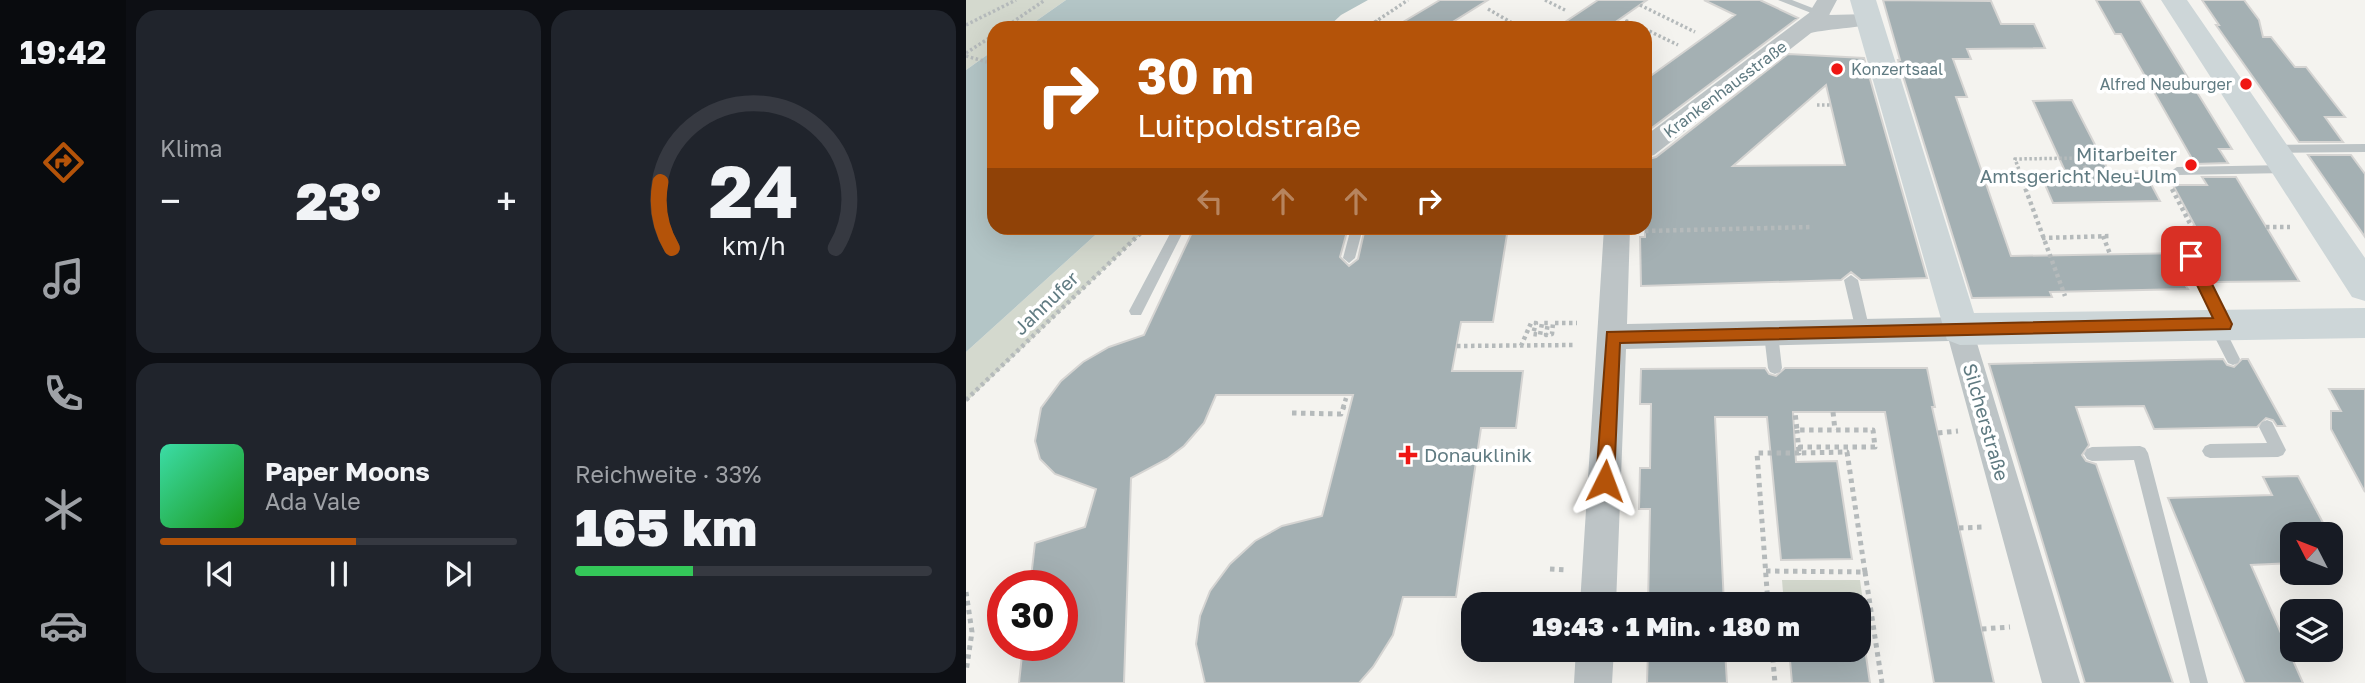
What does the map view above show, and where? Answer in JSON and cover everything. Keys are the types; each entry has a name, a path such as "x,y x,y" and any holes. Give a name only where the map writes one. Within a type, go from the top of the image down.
{"street":[{"path":"2174,0 2365,287"},
{"name":"Krankenhausstraße","path":"1652,143 1826,7 1866,10"},
{"name":"Silcherstraße","path":"1866,10 1960,329 2006,454 2062,683"},
{"path":"1599,592 1617,235"},
{"path":"1613,337 2077,326 2224,336 2365,323"},
{"path":"1593,683 1594,662"}],"lane":[{"path":"1783,0 1826,7"},
{"path":"2177,171 2365,148"},
{"path":"1136,311 1175,235"},
{"path":"1349,258 1355,235"},
{"path":"2191,256 2224,336"},
{"path":"1851,280 1863,331"},
{"path":"1771,334 1775,368"},
{"path":"2210,451 2278,450 2267,427"},
{"path":"2092,454 2140,453 2199,683"}],"path":[{"path":"966,25 1016,0"},
{"path":"1014,21 1045,0"},
{"path":"1375,21 1408,0"},
{"path":"1545,0 1565,10"},
{"path":"1640,5 1695,32"},
{"path":"1488,9 1509,21"},
{"path":"1652,33 1678,45"},
{"path":"966,55 987,39"},
{"path":"966,55 987,62"},
{"path":"1817,105 1830,105"},
{"path":"2077,326 2042,238 2015,159 2081,159 2087,172"},
{"path":"1652,229 1812,227"},
{"path":"2266,227 2286,227"},
{"name":"Jahnufer","path":"966,400 1139,235"},
{"path":"2103,236 2110,254"},
{"path":"2042,238 2112,236"},
{"path":"1521,346 1531,323 1536,323 1533,334 1540,335 1542,323 1548,323 1546,335 1552,334 1553,323 1577,323"},
{"path":"1457,346 1574,345"},
{"path":"1292,413 1341,414 1347,395"},
{"path":"1795,412 1799,453"},
{"path":"1833,412 1835,430"},
{"path":"1797,430 1872,430 1875,447 1800,447 1799,453"},
{"path":"1938,433 1966,431"},
{"path":"1767,592 1757,453 1846,452 1882,683"},
{"path":"1959,528 1992,527"},
{"path":"1766,571 1865,572"},
{"path":"966,592 972,616 972,656 966,672"},
{"path":"1982,629 2018,626"},
{"path":"1773,662 1775,683"}],"shaded area":[{"path":"966,0 1066,0 1036,21 987,21 987,55 966,70"},
{"path":"1066,0 1368,0 1335,21 1036,21"},
{"path":"987,55 987,235 1095,235 966,352 966,70"},
{"path":"1095,235 1140,235 966,402 966,352"},
{"path":"1782,580 1860,580 1862,592 1783,592"}],"building":[{"path":"1440,0 1488,0 1454,21 1405,21"},
{"path":"1598,0 1647,0 1617,21 1566,21"},
{"path":"1704,0 1760,0 1798,18 1652,128 1652,75 1735,15"},
{"path":"1883,0 1991,1 2001,24 2034,24 2045,48 1967,49 1971,59 1953,59 1967,97 1956,97 2011,256 2185,253 2183,257 2194,283 2184,283 2188,289 2050,292 2052,297 1972,298 1898,60"},
{"path":"2096,0 2140,0 2232,149 2219,149 2228,163 2195,164 2121,34 2115,34"},
{"path":"2202,0 2244,0 2259,20 2263,37 2271,37 2295,67 2306,67 2345,117 2325,117 2343,142 2299,142 2216,25 2219,25"},
{"path":"1788,54 1864,58 1927,278 1861,280 1851,272 1841,280 1641,286 1640,237 1652,235 1652,158","holes":["1826,85 1845,165 1733,166"]},
{"path":"2072,100 2109,172 2144,171 2160,201 2053,203 2040,173 2066,173 2033,101"},
{"path":"2308,155 2351,155 2365,174 2365,237"},
{"path":"2202,177 2236,177 2299,281 2214,282 2199,252 2209,252 2173,185 2207,185"},
{"name":"Donauklinik","path":"1191,235 1346,235 1340,257 1349,266 1358,259 1363,235 1507,235 1493,322 1461,322 1452,371 1523,371 1516,428 1481,428 1456,597 1403,597 1393,635 1373,667 1359,683 1205,683 1196,644 1200,616 1210,591 1230,564 1255,541 1282,526 1322,516 1353,395 1216,395 1204,423 1184,446 1167,459 1131,478 1124,683 1019,683 1021,661 1078,661 1078,570 1032,570 1035,543 1085,527 1096,489 1055,474 1040,459 1035,441 1041,408 1061,381 1083,362 1109,347 1144,335"},
{"path":"2223,359 2227,365 2234,367 2242,359 2248,359 2285,426 2277,426 2273,420 2266,418 2257,427 2154,429 2144,406 2076,407 2089,445 2082,455 2086,461 2096,464 2173,683 2085,683 1989,364"},
{"path":"1765,368 1769,374 1776,376 1785,368 1927,368 1935,407 1932,407 1994,683 1934,683 1885,412 1793,412 1796,462 1837,461 1852,559 1781,560 1767,417 1715,417 1723,592 1648,592 1650,509 1639,509 1640,468 1650,468 1651,404 1640,404 1641,369"},
{"path":"2329,389 2365,389 2365,492 2331,429 2331,411 2341,411"},
{"path":"2298,476 2323,522 2280,522 2280,564 2251,565 2280,631 2280,662 2294,662 2303,683 2245,683 2168,498 2272,495 2263,477"},
{"path":"1648,662 1726,662 1727,683 1647,683"},
{"path":"1790,662 1867,662 1870,683 1792,683"}],"place":[{"name":"Konzertsaal","path":"1837,69"},
{"name":"Alfred Neuburger","path":"2246,84"},
{"name":"Mitarbeiter Amtsgericht Neu-Ulm","path":"2191,165"},
{"name":"Donauklinik","path":"1408,455"}],"route":[{"path":"1605,481 1613,337 2224,324 2191,256"}]}
